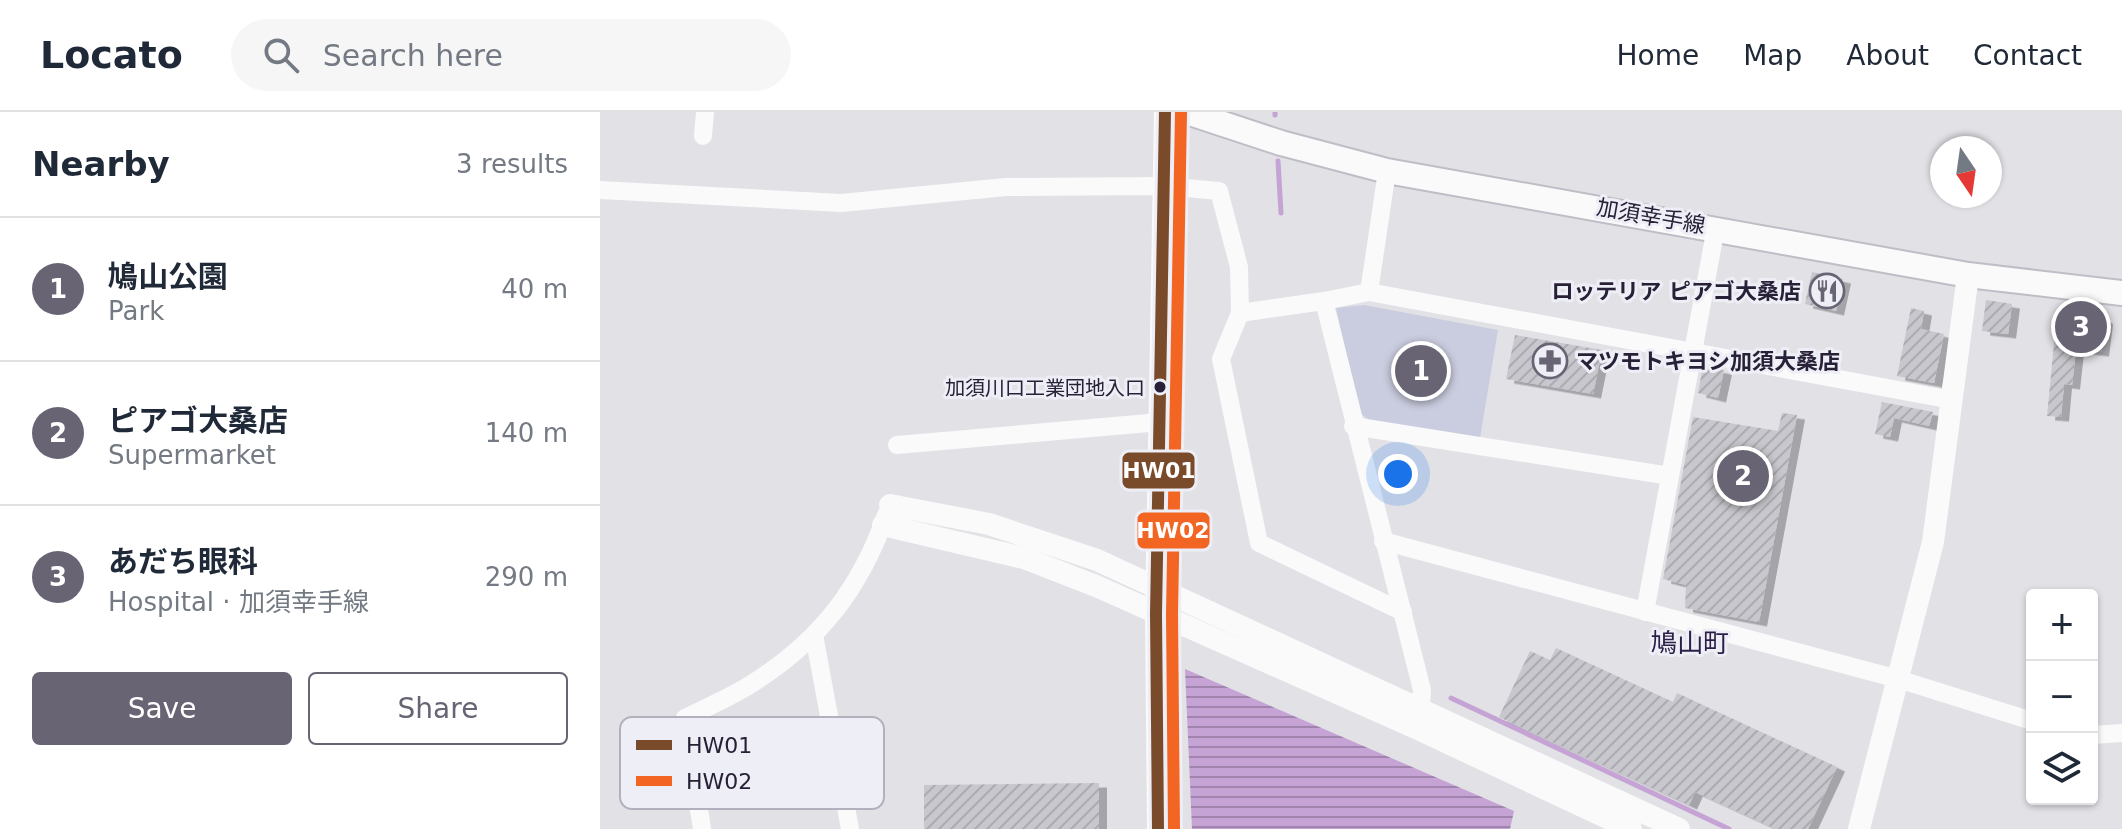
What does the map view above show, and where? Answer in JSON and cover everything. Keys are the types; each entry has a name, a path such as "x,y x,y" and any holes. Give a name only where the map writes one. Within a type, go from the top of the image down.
{"main road":[{"name":"加須幸手線","path":"1187,112 1387,171 1716,227 1968,275 2122,293"}],"street":[{"path":"703,136 705,112"},
{"path":"1158,829 1156,614 1165,112"},
{"path":"1369,292 1387,171"},
{"path":"600,190 841,203 1006,187 1164,186 1219,191 1239,267 1240,313 1221,359 1259,543 1403,612"},
{"path":"1645,612 1716,227"},
{"path":"1859,829 1933,542 1968,275"},
{"path":"1240,313 1369,292 1952,400"},
{"path":"1324,301 1353,426 1422,690 1420,719"},
{"path":"897,445 1160,422"},
{"path":"1353,426 1670,476"},
{"path":"886,515 989,524 1038,538 1157,585 1631,829"},
{"path":"886,515 1024,558 1420,719 1679,829"},
{"path":"687,717 757,681 814,635 845,602 886,515"},
{"path":"1383,541 1898,679 2026,719"},
{"path":"814,635 829,717"},
{"path":"2098,735 2122,733"},
{"path":"699,809 702,829"},
{"path":"846,809 850,829"}],"shaded area":[{"path":"1364,305 1498,330 1480,438 1369,420 1360,413 1336,308"},
{"path":"1185,669 1514,811 1510,829 1192,829"}],"building":[{"path":"1812,272 1843,279 1836,311 1805,304"},
{"path":"1986,300 2012,304 2008,334 1982,331"},
{"path":"2079,303 2087,304 2105,320 2101,352 2076,349 2072,385 2064,384 2061,417 2047,416 2056,323"},
{"path":"1911,308 1924,311 1921,329 1944,334 1934,383 1897,376"},
{"path":"1515,335 1602,350 1593,394 1506,379"},
{"path":"1703,366 1724,370 1718,398 1698,393"},
{"path":"1882,402 1933,412 1929,426 1894,418 1890,437 1875,434"},
{"path":"1782,413 1797,415 1759,622 1685,608 1686,585 1663,579 1693,417 1778,431"},
{"path":"1556,648 1673,702 1677,693 1837,767 1808,829 1776,829 1695,792 1689,805 1499,717 1530,651 1550,660"},
{"path":"1099,783 1099,829 924,829 924,785"}],"waterway":[{"path":"1278,161 1281,213"},
{"path":"1451,698 1729,829"}],"transit line":[{"name":"HW01","path":"1158,829 1156,614 1165,112"},
{"name":"HW02","path":"1174,829 1172,614 1181,112"}],"place":[{"name":"ロッテリア ピアゴ大桑店","path":"1827,291"},
{"name":"あだち眼科","path":"2081,327"},
{"name":"マツモトキヨシ加須大桑店","path":"1550,361"},
{"name":"鳩山公園","path":"1421,371"},
{"name":"加須川口工業団地入口","path":"1160,387"},
{"name":"ピアゴ大桑店","path":"1743,476"}],"district":[{"name":"鳩山町","path":"1690,643"}]}
